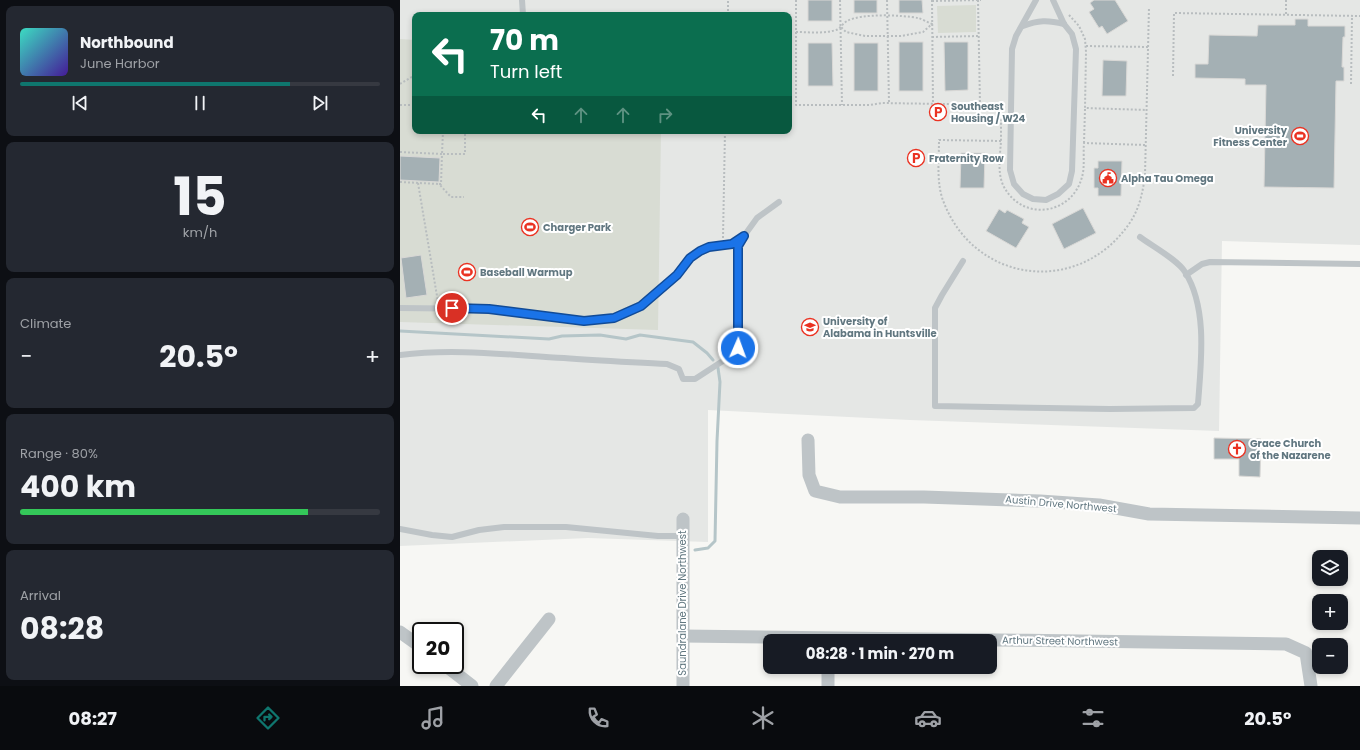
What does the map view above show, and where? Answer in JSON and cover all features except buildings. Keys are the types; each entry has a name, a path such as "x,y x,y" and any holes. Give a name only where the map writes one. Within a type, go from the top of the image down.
{"street":[{"name":"Austin Drive Northwest","path":"808,440 809,475 815,491 840,497 924,497 1040,501 1099,505 1149,514 1360,518"},
{"name":"Saundralane Drive Northwest","path":"683,519 683,686"},
{"path":"496,686 549,619"},
{"path":"400,632 412,641"},
{"name":"Arthur Street Northwest","path":"683,636 763,638"},
{"name":"Arthur Street Northwest","path":"997,641 1286,644 1306,653 1311,686"},
{"path":"457,674 472,686"},
{"path":"828,674 828,686"}],"lane":[{"path":"522,0 523,12"},
{"path":"1036,0 1023,26 1016,36 1012,49 1010,170 1014,184 1023,194 1033,199 1046,200 1058,194 1069,184 1072,171 1076,49 1072,34 1064,24 1053,0"},
{"path":"1023,26 1035,21 1052,21 1064,24"},
{"path":"400,355 449,352 511,354 667,364 679,369 683,379 695,378 729,357 738,348 738,246 756,218 779,202"},
{"path":"400,308 489,309 584,321 614,318 641,306 677,275 690,258 700,251 709,247 732,244 744,236"},
{"path":"963,262 935,308 935,406 1110,409 1194,408 1198,404 1201,365 1200,310 1194,290 1185,271 1172,259 1140,237"},
{"path":"1186,275 1202,264 1210,262 1360,264"},
{"path":"400,529 452,537 479,530 504,527 566,527 658,536 682,536"}],"path":[{"path":"728,0 728,12"},
{"path":"796,0 796,106 870,105 882,103 1001,106 1000,141"},
{"path":"840,0 842,105"},
{"path":"887,0 889,103"},
{"path":"933,104 932,0 979,0 980,105"},
{"path":"1286,0 1286,15"},
{"path":"1146,127 1150,7"},
{"path":"1067,10 1079,26 1085,39 1086,46 1084,143"},
{"path":"1173,76 1174,13 1360,16"},
{"path":"796,32 821,32 837,30 848,20 888,16 918,18 932,24"},
{"path":"1351,84 1352,16"},
{"path":"841,27 846,32 865,36 901,36 923,32 932,24"},
{"path":"932,37 979,36"},
{"path":"1086,46 1148,47"},
{"path":"400,84 412,77"},
{"path":"400,105 412,105"},
{"path":"1084,108 1147,110"},
{"path":"439,184 441,184 443,134"},
{"path":"400,152 465,154 465,134"},
{"path":"722,246 725,134"},
{"path":"400,182 439,184 451,197 464,197"},
{"path":"418,183 439,308"}],"shaded area":[{"name":"University of Alabama in Huntsville","path":"400,0 1360,0 1360,245 1222,241 1219,431 910,420 708,410 708,542 588,538 400,546"},
{"path":"976,5 976,32 938,33 937,6"},
{"name":"Charger Park","path":"400,39 412,40 412,134 661,134 658,330 400,322"}],"waterway":[{"path":"400,331 549,339 562,336 600,335 626,339 640,335 693,342 713,360"},
{"path":"695,550 708,548 715,541 720,382 718,368"}],"place":[{"name":"Southeast Housing / W24","path":"938,112"},
{"name":"University Fitness Center","path":"1300,136"},
{"name":"Fraternity Row","path":"916,158"},
{"name":"Alpha Tau Omega","path":"1108,178"},
{"name":"Charger Park","path":"530,227"},
{"name":"Baseball Warmup","path":"467,272"},
{"name":"University of Alabama in Huntsville","path":"810,327"},
{"name":"Grace Church of the Nazarene","path":"1237,449"}],"route":[{"path":"452,308 489,309 584,321 614,318 641,306 677,275 690,258 700,251 709,247 732,244 744,236 738,246 738,348"}]}
